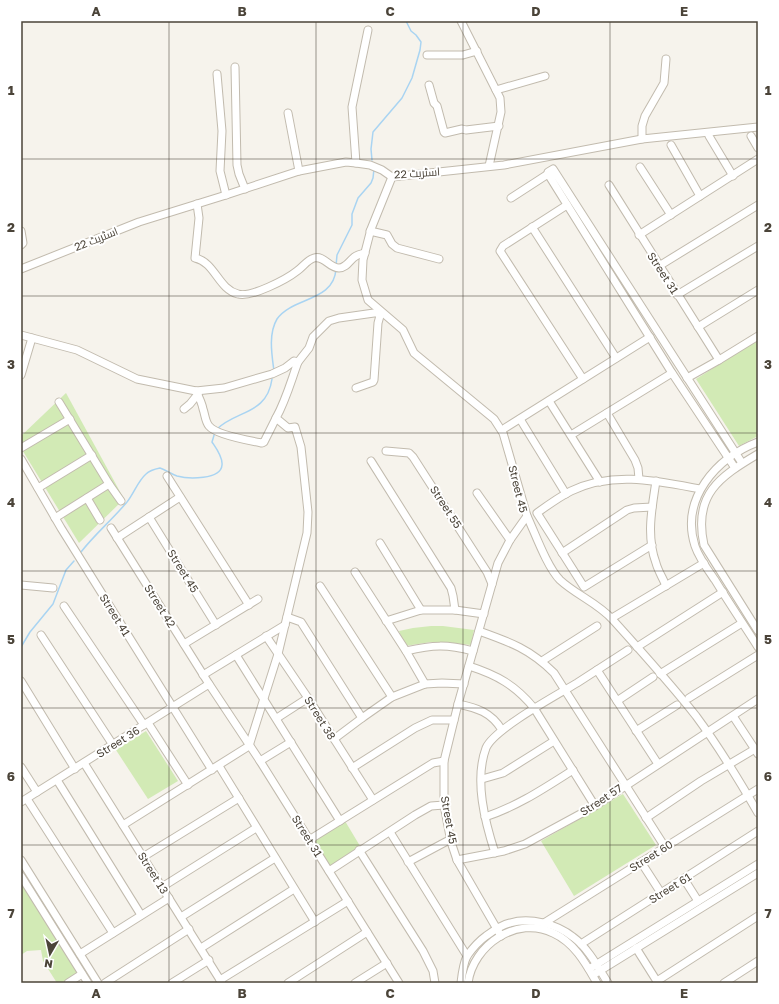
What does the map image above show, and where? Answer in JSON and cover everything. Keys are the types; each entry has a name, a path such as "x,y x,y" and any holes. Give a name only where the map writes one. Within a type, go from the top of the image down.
{"street":[{"path":"461,21 500,98 501,106 499,126 489,166"},
{"path":"356,163 352,107 368,30"},
{"path":"427,55 463,55 477,51"},
{"path":"642,139 642,126 645,116 664,83 666,59"},
{"path":"235,67 237,165 239,174 246,189"},
{"path":"217,74 222,131 220,170 226,195"},
{"path":"496,90 545,76"},
{"path":"429,85 445,133 462,129 466,130 499,126"},
{"path":"288,113 299,171"},
{"name":"اسٹریٹ 22","path":"21,269 139,222 299,171 346,162 370,165 382,170 392,177 504,165 642,139 758,127"},
{"path":"709,136 733,176"},
{"path":"751,136 758,148"},
{"path":"671,145 700,196"},
{"path":"640,235 758,159"},
{"path":"640,167 671,215"},
{"path":"511,198 550,172"},
{"path":"550,172 567,205 672,374 735,468"},
{"path":"550,172 742,463"},
{"name":"Street 45","path":"392,177 370,231 363,260 362,280 364,291 368,300 403,330 414,353 494,418 502,434 527,516 510,540 498,563 458,704 444,761 444,805 451,840 457,860 500,936"},
{"name":"Street 31","path":"609,185 719,360"},
{"path":"197,204 199,218 195,258 203,260 225,288 238,294 244,295 267,287 294,273 314,258 322,259 337,268 348,264 356,256 365,253"},
{"path":"567,205 503,246 500,251 583,379"},
{"path":"659,266 758,205"},
{"path":"532,227 616,358"},
{"path":"21,231 24,239 21,245"},
{"path":"370,231 387,235 392,244 397,248 439,259"},
{"path":"677,295 758,246"},
{"path":"698,327 758,290"},
{"path":"634,312 640,307"},
{"path":"197,393 210,428 245,440 262,443 264,442 290,388 293,372 298,362 309,348 313,337 329,322 339,318 381,312 378,323 377,351 373,382 356,388"},
{"path":"21,335 77,350 137,379 197,393 224,388 265,376 285,368 294,361 298,362"},
{"path":"687,378 758,336"},
{"path":"505,428 650,337"},
{"path":"21,375 32,338"},
{"path":"571,435 672,374"},
{"path":"184,409 190,404 197,393"},
{"path":"549,401 600,482"},
{"path":"59,402 121,501"},
{"path":"607,413 635,460 638,468 639,480"},
{"path":"123,825 249,746 278,654 307,533 308,512 301,447 297,431 295,428 288,428 276,418"},
{"path":"21,448 70,419"},
{"path":"520,419 566,494"},
{"path":"758,442 728,458 712,473 700,489 695,501 692,518 695,547 758,647"},
{"name":"Street 55","path":"386,450 410,453 487,572 492,584"},
{"path":"758,454 742,463 717,483 707,496 701,518 704,545 758,631"},
{"path":"38,488 92,455"},
{"name":"Street 41","path":"21,459 212,770"},
{"path":"371,461 451,588 455,610"},
{"path":"167,476 249,605"},
{"name":"Street 45","path":"652,545 584,587 537,512 566,494 582,487 600,482 624,479 656,481 700,489"},
{"path":"656,481 650,523 652,545 656,563 666,586"},
{"path":"56,518 109,484"},
{"path":"478,493 510,540"},
{"path":"117,538 180,497"},
{"path":"87,498 100,520"},
{"path":"562,553 627,510 652,507"},
{"path":"527,516 546,557 559,579 602,609 612,618 637,647 657,676 695,715 729,764 758,813"},
{"name":"Street 45","path":"149,517 216,625"},
{"path":"692,525 701,525"},
{"name":"Street 42","path":"111,528 211,687"},
{"path":"380,544 421,610"},
{"path":"612,618 704,563"},
{"path":"355,572 406,651 425,684"},
{"path":"21,585 53,588"},
{"path":"320,586 392,697"},
{"path":"637,647 722,592"},
{"path":"184,644 258,599"},
{"path":"732,606 739,601"},
{"path":"64,606 188,785"},
{"path":"386,621 421,610 455,610 484,614"},
{"path":"287,617 301,622 362,718"},
{"path":"617,701 742,622"},
{"path":"203,675 285,625"},
{"path":"542,661 597,626"},
{"path":"479,631 513,644 542,661 554,673 665,847"},
{"path":"41,635 113,745"},
{"name":"Street 38","path":"266,636 308,698 373,800"},
{"path":"406,651 428,646 444,646 473,651"},
{"path":"495,853 482,804 482,779 486,747 494,736 534,708 628,650"},
{"path":"236,655 277,718 340,821"},
{"path":"688,698 758,655"},
{"path":"469,666 494,675 523,695 534,708 594,806"},
{"path":"597,670 658,764"},
{"path":"21,681 74,768"},
{"path":"334,739 392,697 425,684 442,682 464,684"},
{"name":"Street 31","path":"211,687 260,761 399,983"},
{"name":"Street 36","path":"24,800 146,724 211,687"},
{"path":"277,718 308,698"},
{"name":"Street 57","path":"457,860 495,853 525,844 594,806 758,699"},
{"path":"458,704 475,708 492,716 502,730"},
{"path":"636,731 677,705"},
{"path":"646,818 729,764 756,751 733,716"},
{"path":"352,768 415,728 432,720 454,720"},
{"path":"482,779 503,773 554,741"},
{"path":"260,761 291,742"},
{"path":"309,840 433,763 444,761"},
{"name":"Street 13","path":"84,763 221,982"},
{"path":"219,766 315,922"},
{"path":"21,767 37,792"},
{"path":"485,817 524,801 573,770"},
{"path":"57,780 141,915"},
{"name":"Street 60","path":"544,923 758,789"},
{"path":"143,857 239,798"},
{"path":"24,800 113,933"},
{"path":"329,871 359,850 431,806 444,805"},
{"path":"162,887 256,828"},
{"name":"Street 61","path":"581,944 758,831"},
{"path":"390,832 467,956"},
{"path":"408,862 451,840"},
{"path":"359,850 423,951 433,971 435,983"},
{"path":"181,917 275,858"},
{"path":"21,860 98,983"},
{"path":"642,862 661,893"},
{"path":"591,972 596,964 758,864"},
{"path":"591,972 600,971 758,873"},
{"path":"21,876 88,983"},
{"path":"684,879 698,901"},
{"path":"201,948 294,889"},
{"path":"80,954 169,898"},
{"path":"221,982 348,901"},
{"path":"636,948 657,982 758,916"},
{"path":"461,983 462,971 467,956 479,941 496,929 510,923 526,920 544,923 560,928 581,944 608,983"},
{"path":"55,931 63,927"},
{"path":"468,983 476,960 489,945 500,936 521,928 532,927 554,933 566,941 576,950 598,983"},
{"path":"105,983 189,929"},
{"path":"288,983 367,932"},
{"path":"172,983 208,960"},
{"path":"724,983 758,961"},
{"path":"356,983 387,963"},
{"path":"68,983 82,974"}],"green space":[{"path":"758,340 758,436 739,446 696,379"},
{"path":"66,393 124,499 79,543 21,448 21,436"},
{"path":"431,626 474,630 471,645 431,642 405,646 399,631"},
{"path":"146,731 178,781 148,799 116,750"},
{"path":"623,794 656,845 574,896 541,841"},
{"path":"345,821 360,846 330,866 314,841"},
{"path":"21,883 79,972 61,983 57,983 43,961 41,950 27,951 21,955"}],"waterway":[{"path":"372,160 371,149 373,132 402,98 412,78 420,50 421,42 411,31 406,21"},
{"path":"336,266 337,255 352,225 352,214 358,198 371,183 374,169"},
{"path":"274,371 272,331 277,319 292,307 320,294 328,288 334,280 336,269"},
{"path":"217,429 233,418 257,406 269,391 272,379"},
{"path":"81,552 127,502 146,474 154,469 160,468 177,476 189,478 210,476 220,470 222,462 219,453 212,442 215,432"},
{"path":"21,647 30,632 53,604 66,570 74,561"}]}
